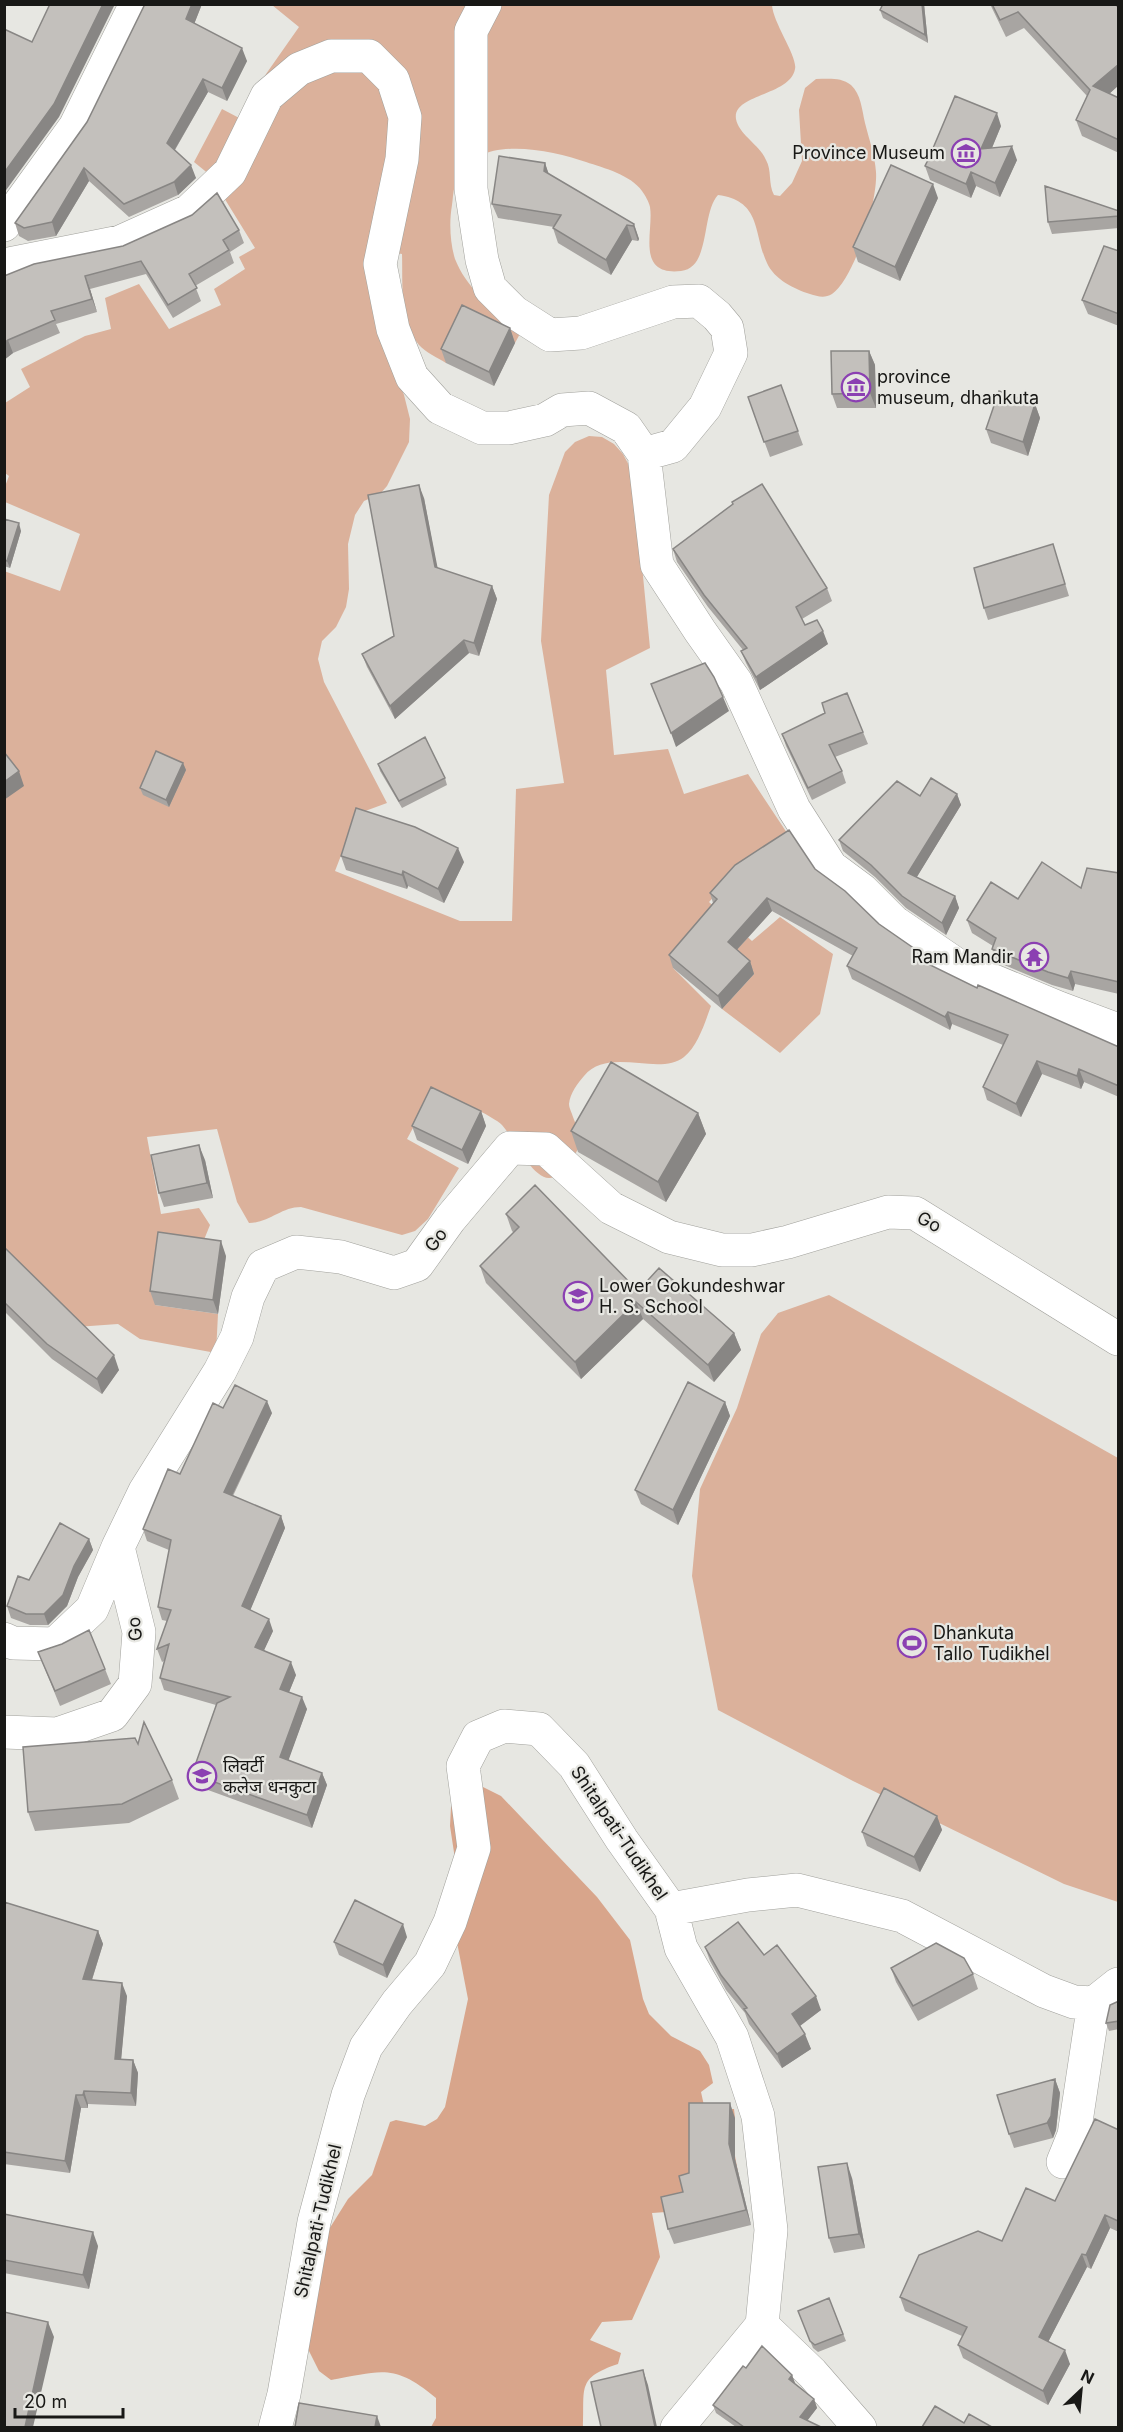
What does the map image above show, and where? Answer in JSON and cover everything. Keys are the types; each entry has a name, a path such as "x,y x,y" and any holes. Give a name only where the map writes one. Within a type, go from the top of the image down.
{"street":[{"path":"4,225 75,128 136,4"},
{"path":"485,4 471,31 471,189 482,260 490,288 514,312 550,335 581,333 673,302 699,301 727,328 731,353 705,407 673,446 644,454"},
{"path":"4,265 120,242 189,211 230,172 267,96 299,69 331,56 369,56 393,80 405,117 402,159 381,264 393,328 412,377 440,408 482,428 508,428 545,420 562,410 590,408 626,428 644,454 657,565 736,682 794,809 831,867 861,890 894,922 960,967 1119,1030"},
{"name":"Go","path":"4,1732 57,1734 112,1715 135,1684 139,1632 118,1547 146,1491 220,1371 237,1337 248,1297 263,1266 296,1252 341,1257 394,1273 417,1265 450,1220 510,1148 546,1149 611,1208 669,1237 722,1250 752,1250 888,1212 915,1213 1119,1339"},
{"path":"4,1639 13,1643 55,1644 92,1609 118,1547"},
{"name":"Shitalpati-Tudikhel","path":"275,2427 285,2394 314,2222 348,2095 366,2047 430,1964 450,1922 474,1848 463,1766 478,1737 504,1725 539,1729 574,1765 627,1848 671,1909 748,1895 797,1890 902,1916 1044,1990 1074,2002 1106,1994"},
{"path":"671,1909 681,1948 732,2037 758,2116 771,2230 762,2325 677,2427"},
{"path":"1063,2162 1074,2135 1106,1994"},
{"path":"762,2325 812,2373 860,2427"}],"shaded area":[{"path":"272,5 772,5 776,21 793,56 795,69 791,78 783,85 743,104 737,111 736,119 741,130 766,160 774,195 780,196 792,183 802,161 799,110 805,88 816,79 843,81 851,85 857,93 874,160 876,185 869,219 857,256 841,285 832,294 821,297 791,286 774,274 767,263 754,220 742,204 732,198 718,195 713,203 701,250 691,268 667,271 657,266 652,259 649,239 651,217 649,205 642,191 631,181 617,173 575,158 547,152 504,149 480,156 457,180 454,188 450,225 453,253 461,271 475,291 522,330 515,343 467,320 446,363 419,345 408,324 403,301 402,254 379,250 375,322 404,395 410,419 409,442 387,486 380,494 364,501 355,515 348,544 349,589 346,607 336,627 322,641 318,659 324,682 387,803 357,814 335,871 460,921 512,921 516,789 564,783 541,641 549,495 565,452 575,442 589,436 602,437 614,444 623,454 633,473 650,648 606,670 614,755 668,749 684,794 748,774 791,839 744,865 709,902 752,941 780,917 833,954 820,1014 780,1053 722,1009 754,974 673,968 711,1006 697,1040 684,1057 674,1062 661,1064 607,1063 594,1067 584,1076 573,1092 569,1104 578,1131 578,1147 572,1159 555,1177 549,1178 536,1171 498,1121 434,1089 407,1139 459,1168 428,1219 415,1231 402,1235 301,1207 249,1223 237,1202 217,1129 147,1137 161,1214 199,1208 210,1225 199,1252 155,1305 218,1314 216,1353 140,1339 118,1324 76,1327 5,1256 4,571 60,591 80,534 5,502 4,489 9,476 5,473 5,403 30,387 21,369 85,336 111,329 105,298 139,284 169,329 221,305 214,289 245,269 239,257 255,248 210,175 194,162 222,109 243,120 266,74 299,27"},
{"name":"Dhankuta Tallo Tudikhel","path":"829,1295 1118,1458 1118,1902 1064,1884 853,1781 718,1710 692,1576 700,1489 737,1408 761,1334 778,1313"},
{"path":"481,1786 501,1796 597,1897 630,1940 643,1999 649,2014 671,2036 700,2051 709,2065 713,2083 701,2092 705,2110 734,2109 735,2118 694,2156 735,2156 739,2177 685,2190 666,2212 652,2213 660,2257 632,2320 602,2322 590,2340 621,2353 618,2364 595,2374 589,2380 584,2394 583,2427 431,2427 436,2418 436,2398 422,2387 409,2379 387,2372 331,2380 319,2371 306,2345 316,2250 348,2199 372,2175 390,2122 396,2120 425,2126 437,2119 445,2107 468,1999 455,1932 460,1892 450,1826 451,1807 460,1787"}],"building":[{"path":"50,4 103,4 54,104 4,173 4,29 32,42"},
{"path":"145,4 192,4 186,19 242,48 222,88 203,79 167,143 191,165 174,182 124,204 84,168 52,222 24,228 15,223 87,122"},
{"path":"883,4 922,4 925,35 880,10"},
{"path":"992,4 1115,4 1119,8 1119,64 1093,86 1119,98 1119,140 1076,120 1090,90 1018,12 1000,20"},
{"name":"Province Museum","path":"955,96 997,113 981,149 1012,146 995,183 971,172 966,184 925,166"},
{"path":"499,156 545,163 544,171 634,224 633,226 627,225 606,260 553,228 561,215 492,204"},
{"path":"891,165 933,184 895,267 853,247"},
{"path":"1045,186 1119,211 1119,216 1048,222"},
{"path":"217,193 239,230 223,240 229,250 189,274 197,288 168,305 141,261 85,276 92,299 51,311 55,320 4,343 4,276 34,264 123,246 192,215"},
{"path":"1104,246 1119,251 1119,314 1082,300"},
{"path":"462,305 510,328 489,372 441,349"},
{"path":"831,351 869,351 870,393 832,394"},
{"path":"781,385 798,431 764,442 748,397"},
{"path":"999,391 1035,404 1023,442 986,429"},
{"path":"762,484 827,588 796,607 805,625 817,620 823,631 756,677 741,651 747,648 704,595 673,549 733,504 732,502"},
{"path":"419,485 435,567 492,586 474,643 464,640 390,706 362,654 394,636 368,495"},
{"path":"4,519 19,523 7,561 4,560"},
{"path":"1053,544 1065,584 984,608 974,568"},
{"path":"705,663 723,697 671,733 651,684"},
{"path":"847,693 863,732 829,745 842,771 808,788 782,734 825,713 822,703"},
{"path":"425,737 445,778 399,801 378,764"},
{"path":"156,751 183,763 166,800 140,788"},
{"path":"4,752 19,771 4,782"},
{"path":"931,778 957,794 908,873 955,896 942,923 902,896 871,865 839,840 897,781 920,796"},
{"path":"356,808 415,827 458,848 438,889 403,871 402,875 341,856"},
{"path":"789,830 815,869 845,891 879,924 925,956 922,961 977,988 978,985 1119,1047 1119,1086 1079,1069 1077,1076 1037,1061 1016,1104 983,1087 1008,1035 948,1012 945,1017 847,966 857,948 767,898 728,942 750,961 718,996 669,955 717,899 710,893 735,865"},
{"path":"1042,862 1081,888 1087,868 1119,873 1119,982 1071,971 1068,978 1048,972 992,949 996,938 967,920 991,882 1018,899"},
{"path":"611,1062 698,1113 658,1182 571,1131"},
{"path":"431,1087 481,1111 462,1150 412,1126"},
{"path":"199,1145 207,1183 159,1193 151,1155"},
{"path":"535,1185 638,1291 659,1268 734,1333 708,1365 636,1302 575,1362 480,1266 519,1227 506,1214"},
{"path":"158,1232 221,1241 213,1300 150,1291"},
{"path":"4,1247 114,1355 97,1379 47,1344 4,1302"},
{"path":"688,1382 725,1402 673,1510 635,1490"},
{"path":"235,1385 267,1401 224,1492 281,1516 242,1606 269,1619 255,1647 291,1662 280,1689 302,1697 280,1757 322,1773 307,1815 192,1774 217,1703 230,1697 160,1678 169,1644 157,1649 171,1610 158,1607 171,1540 143,1529 168,1469 180,1474 213,1403 223,1408"},
{"path":"60,1523 89,1539 74,1566 63,1595 44,1614 26,1614 7,1606 18,1576 29,1580"},
{"path":"89,1630 105,1669 55,1691 38,1652 62,1644"},
{"path":"144,1722 172,1780 122,1804 28,1812 23,1747 135,1738 138,1744"},
{"path":"884,1788 937,1816 914,1857 862,1832"},
{"path":"355,1900 403,1924 383,1965 334,1942"},
{"path":"4,1902 98,1931 83,1979 122,1983 115,2059 133,2060 131,2093 84,2091 83,2095 76,2095 65,2161 4,2152"},
{"path":"738,1922 764,1955 777,1945 816,1996 792,2014 805,2034 777,2054 744,2009 747,2008 721,1975 705,1947"},
{"path":"936,1943 964,1958 973,1974 913,2006 891,1968"},
{"path":"1119,2001 1119,2021 1106,2023 1110,2005"},
{"path":"1055,2079 1051,2116 1047,2123 1009,2134 997,2095"},
{"path":"689,2103 730,2103 729,2144 746,2210 668,2229 661,2197 683,2192 679,2176 689,2173"},
{"path":"1095,2119 1119,2130 1119,2219 1118,2221 1105,2215 1086,2255 1082,2254 1039,2337 1065,2350 1043,2391 958,2345 967,2327 900,2297 919,2255 978,2231 1002,2241 1026,2188 1055,2201"},
{"path":"847,2163 859,2234 829,2238 818,2167"},
{"path":"4,2214 93,2232 83,2275 4,2260"},
{"path":"829,2298 843,2334 815,2345 810,2341 798,2311"},
{"path":"4,2312 48,2322 25,2427 4,2427"},
{"path":"762,2346 792,2375 789,2379 814,2399 800,2417 821,2427 744,2427 713,2405 743,2366 746,2368"},
{"path":"643,2370 655,2427 601,2427 591,2382"},
{"path":"299,2403 377,2416 375,2427 295,2427"},
{"path":"935,2406 964,2423 969,2414 992,2427 922,2427"}],"place":[{"name":"Province Museum","path":"966,153"},
{"name":"province museum, dhankuta","path":"856,387"},
{"name":"Ram Mandir","path":"1034,957"},
{"name":"Lower Gokundeshwar H. S. School","path":"578,1296"},
{"name":"Dhankuta Tallo Tudikhel","path":"912,1643"},
{"name":"लिवर्टी कलेज धनकुटा","path":"202,1776"}]}
